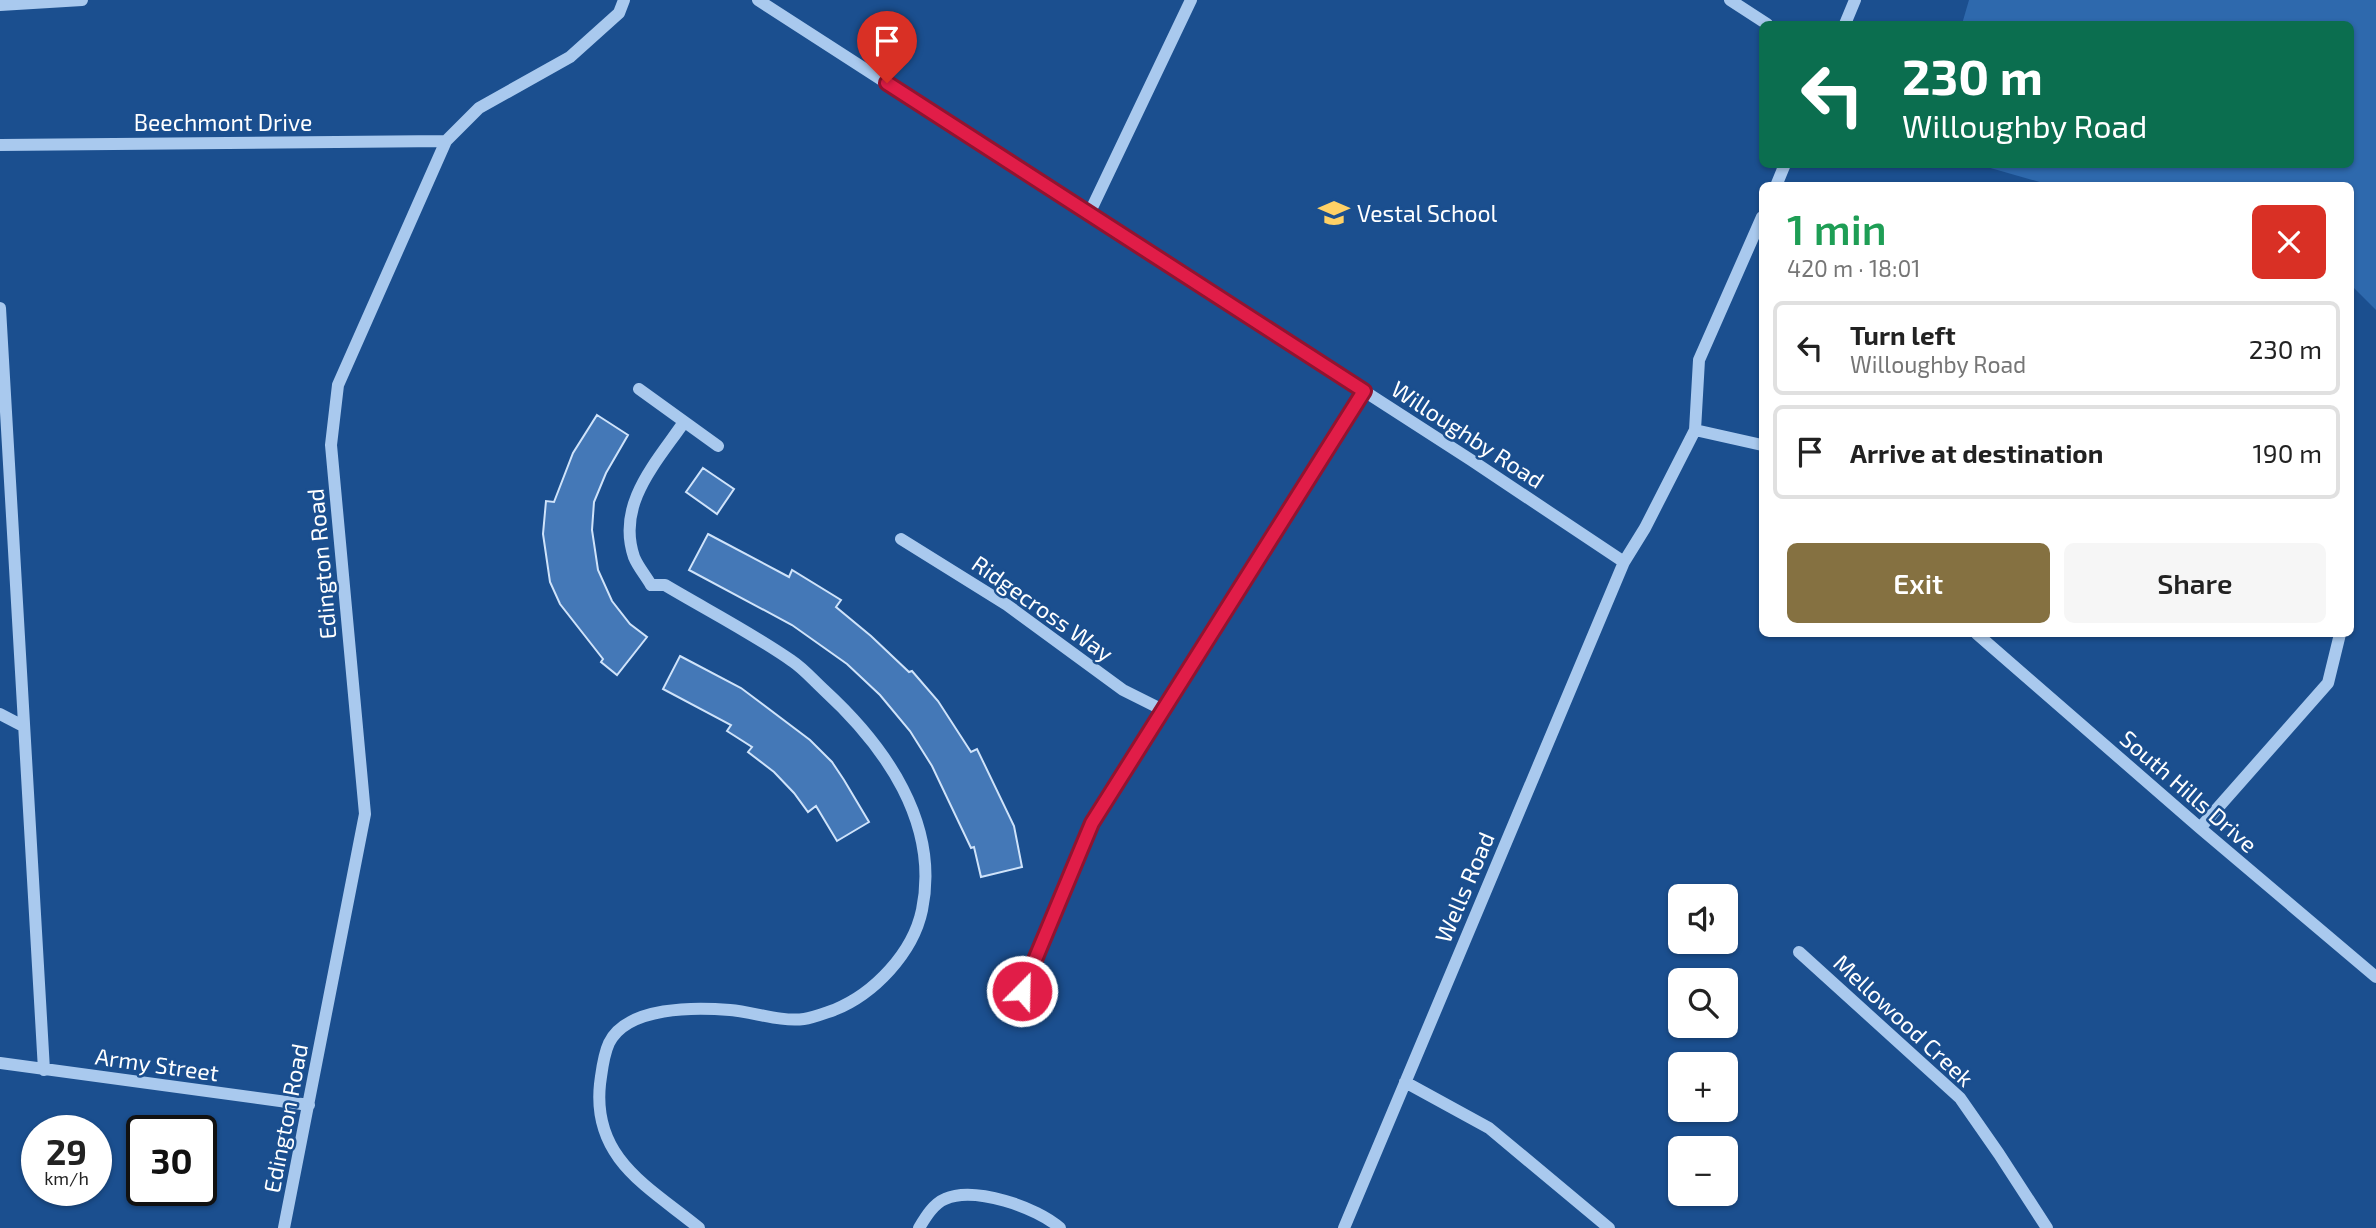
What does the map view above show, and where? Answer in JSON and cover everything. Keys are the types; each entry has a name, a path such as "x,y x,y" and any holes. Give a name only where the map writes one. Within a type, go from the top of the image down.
{"street":[{"path":"0,5 82,0"},
{"name":"Edington Road","path":"284,1228 365,814 331,445 338,385 446,141 479,108 570,57 619,13 624,0"},
{"name":"Willoughby Road","path":"758,0 1624,562"},
{"path":"1089,214 1191,0"},
{"path":"1730,0 1762,21"},
{"path":"1846,21 1854,0"},
{"name":"Beechmont Drive","path":"0,145 446,141"},
{"path":"1759,224 1699,360 1695,430 1759,444"},
{"path":"0,308 2,382 44,1070"},
{"path":"639,389 718,446"},
{"path":"1022,991 1092,823 1364,391"},
{"path":"684,422 644,481 631,506 629,530 635,559 651,585 665,585 794,662 852,716 887,761 913,811 925,848 927,887 919,926 897,962 870,988 837,1009 804,1019 776,1018 730,1010 682,1009 657,1012 629,1022 610,1040 603,1062 599,1095 604,1131 613,1153 630,1172 699,1228"},
{"name":"Wells Road","path":"1343,1228 1624,562 1645,528 1695,430"},
{"name":"Ridgecross Way","path":"901,538 1007,605 1124,690 1163,710"},
{"name":"South Hills Drive","path":"1980,637 2376,977"},
{"path":"2200,828 2329,683 2339,637"},
{"path":"0,714 23,726"},
{"name":"Mellowood Creek","path":"1799,952 1960,1098 2047,1228"},
{"name":"Army Street","path":"0,1063 309,1105"},
{"path":"1405,1083 1489,1128 1609,1228"},
{"path":"919,1228 943,1200 968,1194 1027,1208 1060,1228"}],"shaded area":[{"path":"1969,0 2376,0 2376,310 2354,288 2354,182 2040,182 1990,168 2354,168 2354,21 1963,21"}],"building":[{"path":"597,415 628,435 606,473 594,502 592,530 598,570 612,601 630,624 647,637 617,675 601,662 603,659 560,604 550,582 543,534 546,501 554,502 573,453"},
{"path":"703,468 734,489 717,514 686,492"},
{"path":"708,534 789,577 792,570 841,600 836,607 909,672 912,671 938,701 971,752 977,749 1014,826 1022,867 981,877 974,847 971,848 932,766 910,731 880,695 847,664 792,625 689,570"},
{"path":"680,656 741,688 810,740 832,762 869,822 837,841 816,806 808,812 774,772 748,752 752,747 727,731 731,725 663,689"}],"place":[{"name":"Vestal School","path":"1334,213"}],"route":[{"path":"887,83 1364,391 1092,823 1022,991"}]}
